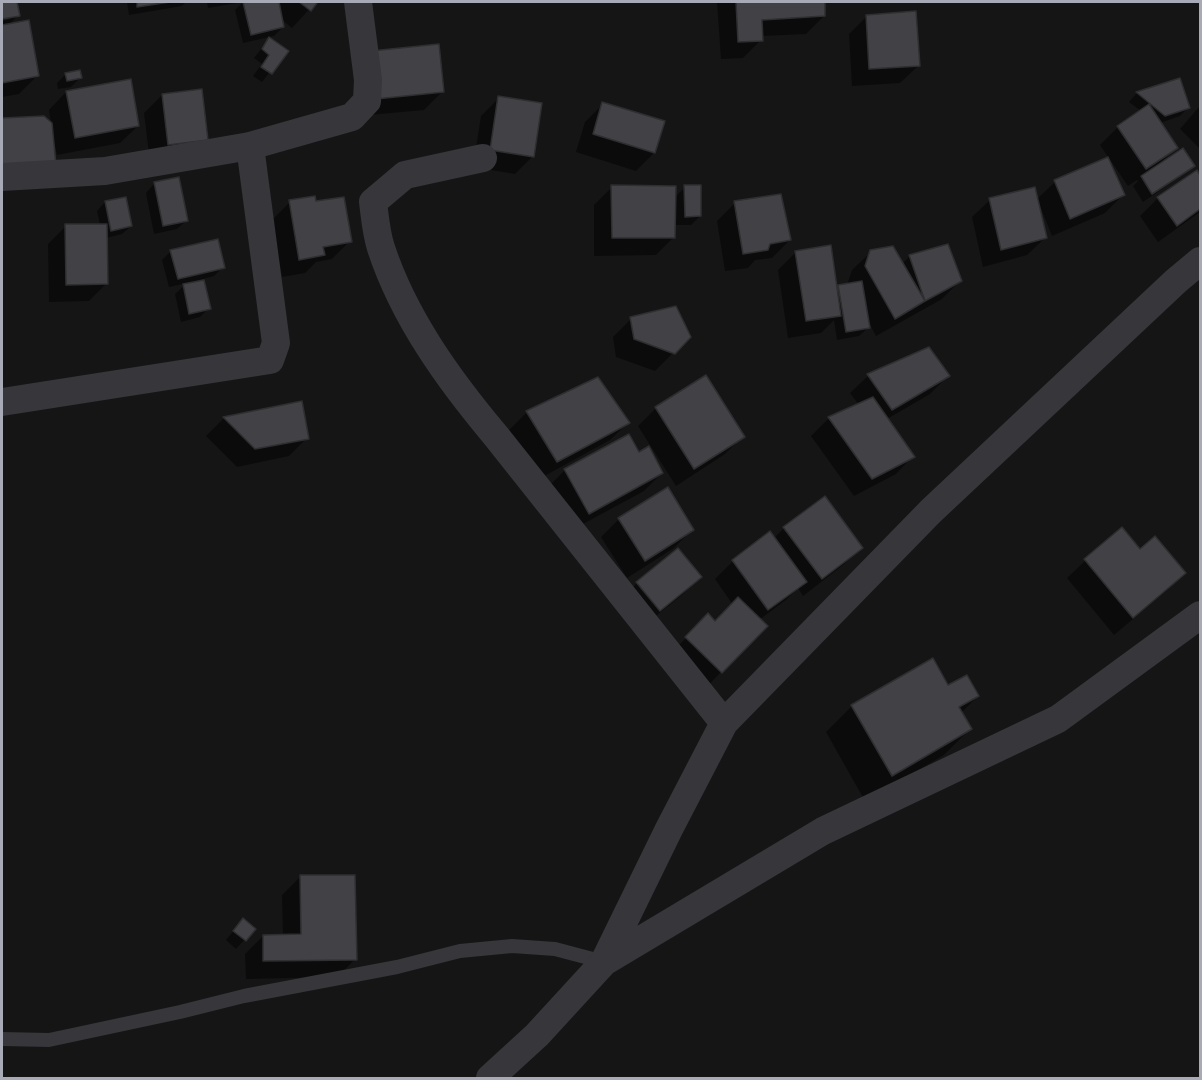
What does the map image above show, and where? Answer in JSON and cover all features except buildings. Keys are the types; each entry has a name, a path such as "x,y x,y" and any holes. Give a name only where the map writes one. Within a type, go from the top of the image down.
{"street":[{"path":"2,177 105,171 250,146 352,117 367,101 368,80 358,2"},
{"path":"2,402 270,360 276,343 250,146"},
{"path":"483,158 405,175 373,202 380,246 402,301 461,394 724,723"},
{"path":"490,1078 537,1035 604,962 724,723 931,511 1200,261"},
{"path":"604,962 823,831 1058,719 1200,615"}],"lane":[{"path":"2,1039 49,1040 244,996 397,967 460,951 512,946 555,949 604,962"}]}
